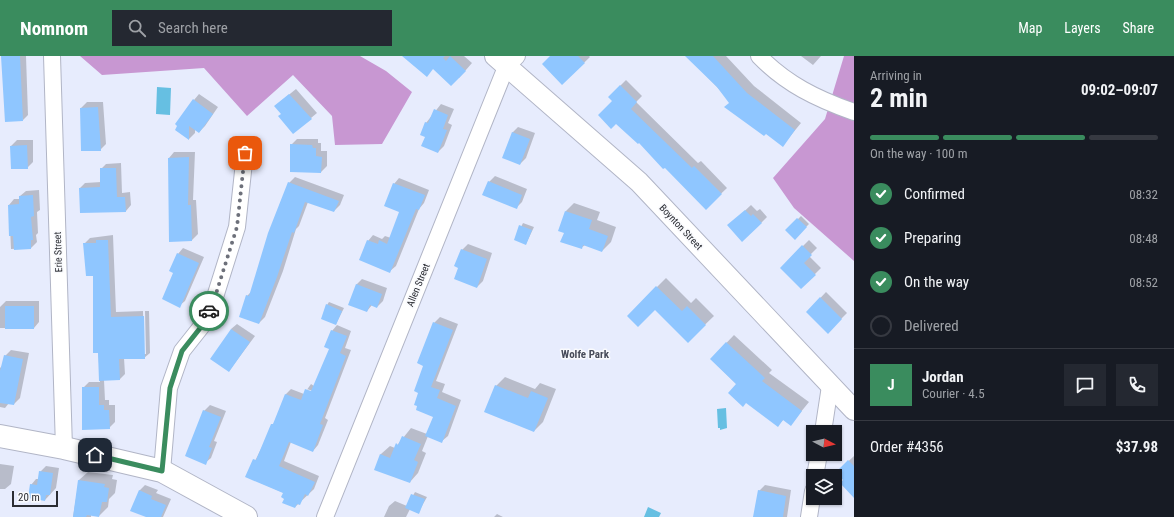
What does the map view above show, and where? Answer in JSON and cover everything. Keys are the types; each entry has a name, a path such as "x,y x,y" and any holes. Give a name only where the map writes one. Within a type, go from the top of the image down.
{"main road":[{"path":"0,436 64,448 162,471 246,517"}],"street":[{"name":"Erie Street","path":"52,56 64,448"},
{"path":"759,56 787,81 805,92 854,112"},
{"name":"Boynton Street","path":"506,60 639,182 854,410"},
{"name":"Allen Street","path":"325,517 506,60"},
{"path":"162,471 170,388 182,351 201,327 215,297 237,227 245,153"},
{"path":"824,425 830,386"},
{"path":"809,517 811,505"}],"shaded area":[{"path":"80,56 360,56 386,71 412,92 382,144 335,145 332,116 293,75 247,116 204,68 102,75"},
{"path":"844,56 854,56 854,261 794,208 773,178 825,119"}],"water":[{"path":"157,87 171,88 170,115 156,114"},
{"path":"726,408 727,428 720,430 720,428 718,428 717,409"},
{"path":"648,507 661,513 659,517 644,517"}],"building":[{"path":"1,56 20,56 23,121 5,122"},
{"path":"402,56 445,56 443,58 446,61 450,56 466,71 451,86 433,69 427,77"},
{"path":"550,56 578,56 585,63 562,85 542,64"},
{"path":"685,56 713,56 747,93 795,130 783,147 766,134 764,136 724,107 729,103 717,87"},
{"path":"620,85 637,102 631,109 692,168 694,166 722,194 706,210 665,168 663,169 639,143 638,144 616,124 611,129 598,115 612,101 608,97"},
{"path":"289,94 312,119 293,134 278,116 281,114 274,106"},
{"path":"193,99 213,114 199,133 189,126 189,140 175,130 177,126 175,124"},
{"path":"98,107 101,151 81,151 80,108"},
{"path":"434,109 448,115 443,129 447,130 438,153 421,146 425,137 420,135 425,122 428,123"},
{"path":"512,132 530,139 520,165 502,158"},
{"path":"290,144 312,145 313,148 316,148 316,156 322,157 321,173 290,172"},
{"path":"27,145 28,169 11,169 10,146"},
{"path":"189,157 188,205 191,205 192,241 169,242 168,158"},
{"path":"100,168 116,168 117,197 125,197 126,212 80,213 79,188 100,187"},
{"path":"488,181 522,195 517,209 482,195"},
{"path":"288,182 339,201 334,212 305,202 294,233 292,232 259,324 239,317 246,295 249,296 268,233"},
{"path":"393,183 425,195 419,210 416,209 390,273 359,260 367,240 378,244 379,240 387,244 399,212 384,206"},
{"path":"33,195 34,216 31,217 33,240 31,240 31,249 14,250 13,236 9,236 8,205 19,204 19,196"},
{"path":"745,210 751,216 753,214 762,223 742,242 727,225"},
{"path":"565,211 592,220 589,229 608,236 602,252 583,245 582,249 560,242 564,233 558,231"},
{"path":"797,218 807,227 795,240 785,230"},
{"path":"519,225 532,230 526,245 514,240"},
{"path":"96,240 108,240 111,317 144,316 145,359 119,359 120,380 99,381 98,353 93,353 93,276 86,276 83,243 96,243"},
{"path":"802,245 812,255 804,263 816,275 801,289 780,268"},
{"path":"461,249 487,259 477,288 454,279 458,268 454,266"},
{"path":"177,253 199,263 180,308 162,299 173,273 169,271"},
{"path":"356,284 382,294 377,308 370,305 367,312 348,305"},
{"path":"656,286 682,311 687,306 706,325 688,343 655,310 638,327 627,316"},
{"path":"820,297 842,319 828,334 806,312"},
{"path":"326,304 342,311 336,325 321,319"},
{"path":"5,306 34,306 34,329 5,329"},
{"path":"433,322 453,330 431,387 440,390 437,398 456,406 442,443 425,436 433,417 416,410 417,406 414,405 418,393 414,391 423,366 417,363"},
{"path":"231,329 250,342 229,372 210,359"},
{"path":"331,330 347,336 340,353 346,356 320,424 323,425 313,452 289,442 279,466 315,482 308,496 305,494 300,505 297,504 295,508 282,503 284,499 281,497 283,493 245,477 253,459 256,460 285,394 301,400 305,389 311,391 329,349 324,347"},
{"path":"726,342 765,378 762,381 802,411 791,426 783,420 778,427 746,403 743,407 728,393 736,384 710,359"},
{"path":"4,355 23,359 14,405 0,403 0,371"},
{"path":"495,385 528,398 531,391 548,398 534,432 484,412"},
{"path":"82,387 99,387 99,405 104,405 104,410 109,410 110,429 82,430"},
{"path":"203,410 221,417 209,447 212,448 206,465 185,456"},
{"path":"402,436 421,444 414,460 418,462 410,483 374,470 380,454 390,458 396,443 398,445"},
{"path":"848,460 854,466 854,498 842,485 842,469 839,469"},
{"path":"39,471 53,473 50,495 46,495 45,501 28,498 30,484 37,485"},
{"path":"78,480 105,484 104,487 109,488 107,502 102,502 99,517 87,515 86,517 73,517"},
{"path":"139,490 152,496 151,499 166,505 161,517 146,517 130,511"},
{"path":"758,490 786,496 783,517 753,517"},
{"path":"411,494 425,499 419,514 405,508"}],"way so far":[{"path":"209,311 215,297 237,227 245,153"}],"district":[{"name":"Wolfe Park","path":"585,354"}],"route":[{"path":"95,455 162,471 170,388 182,351 201,327 209,311"}]}
